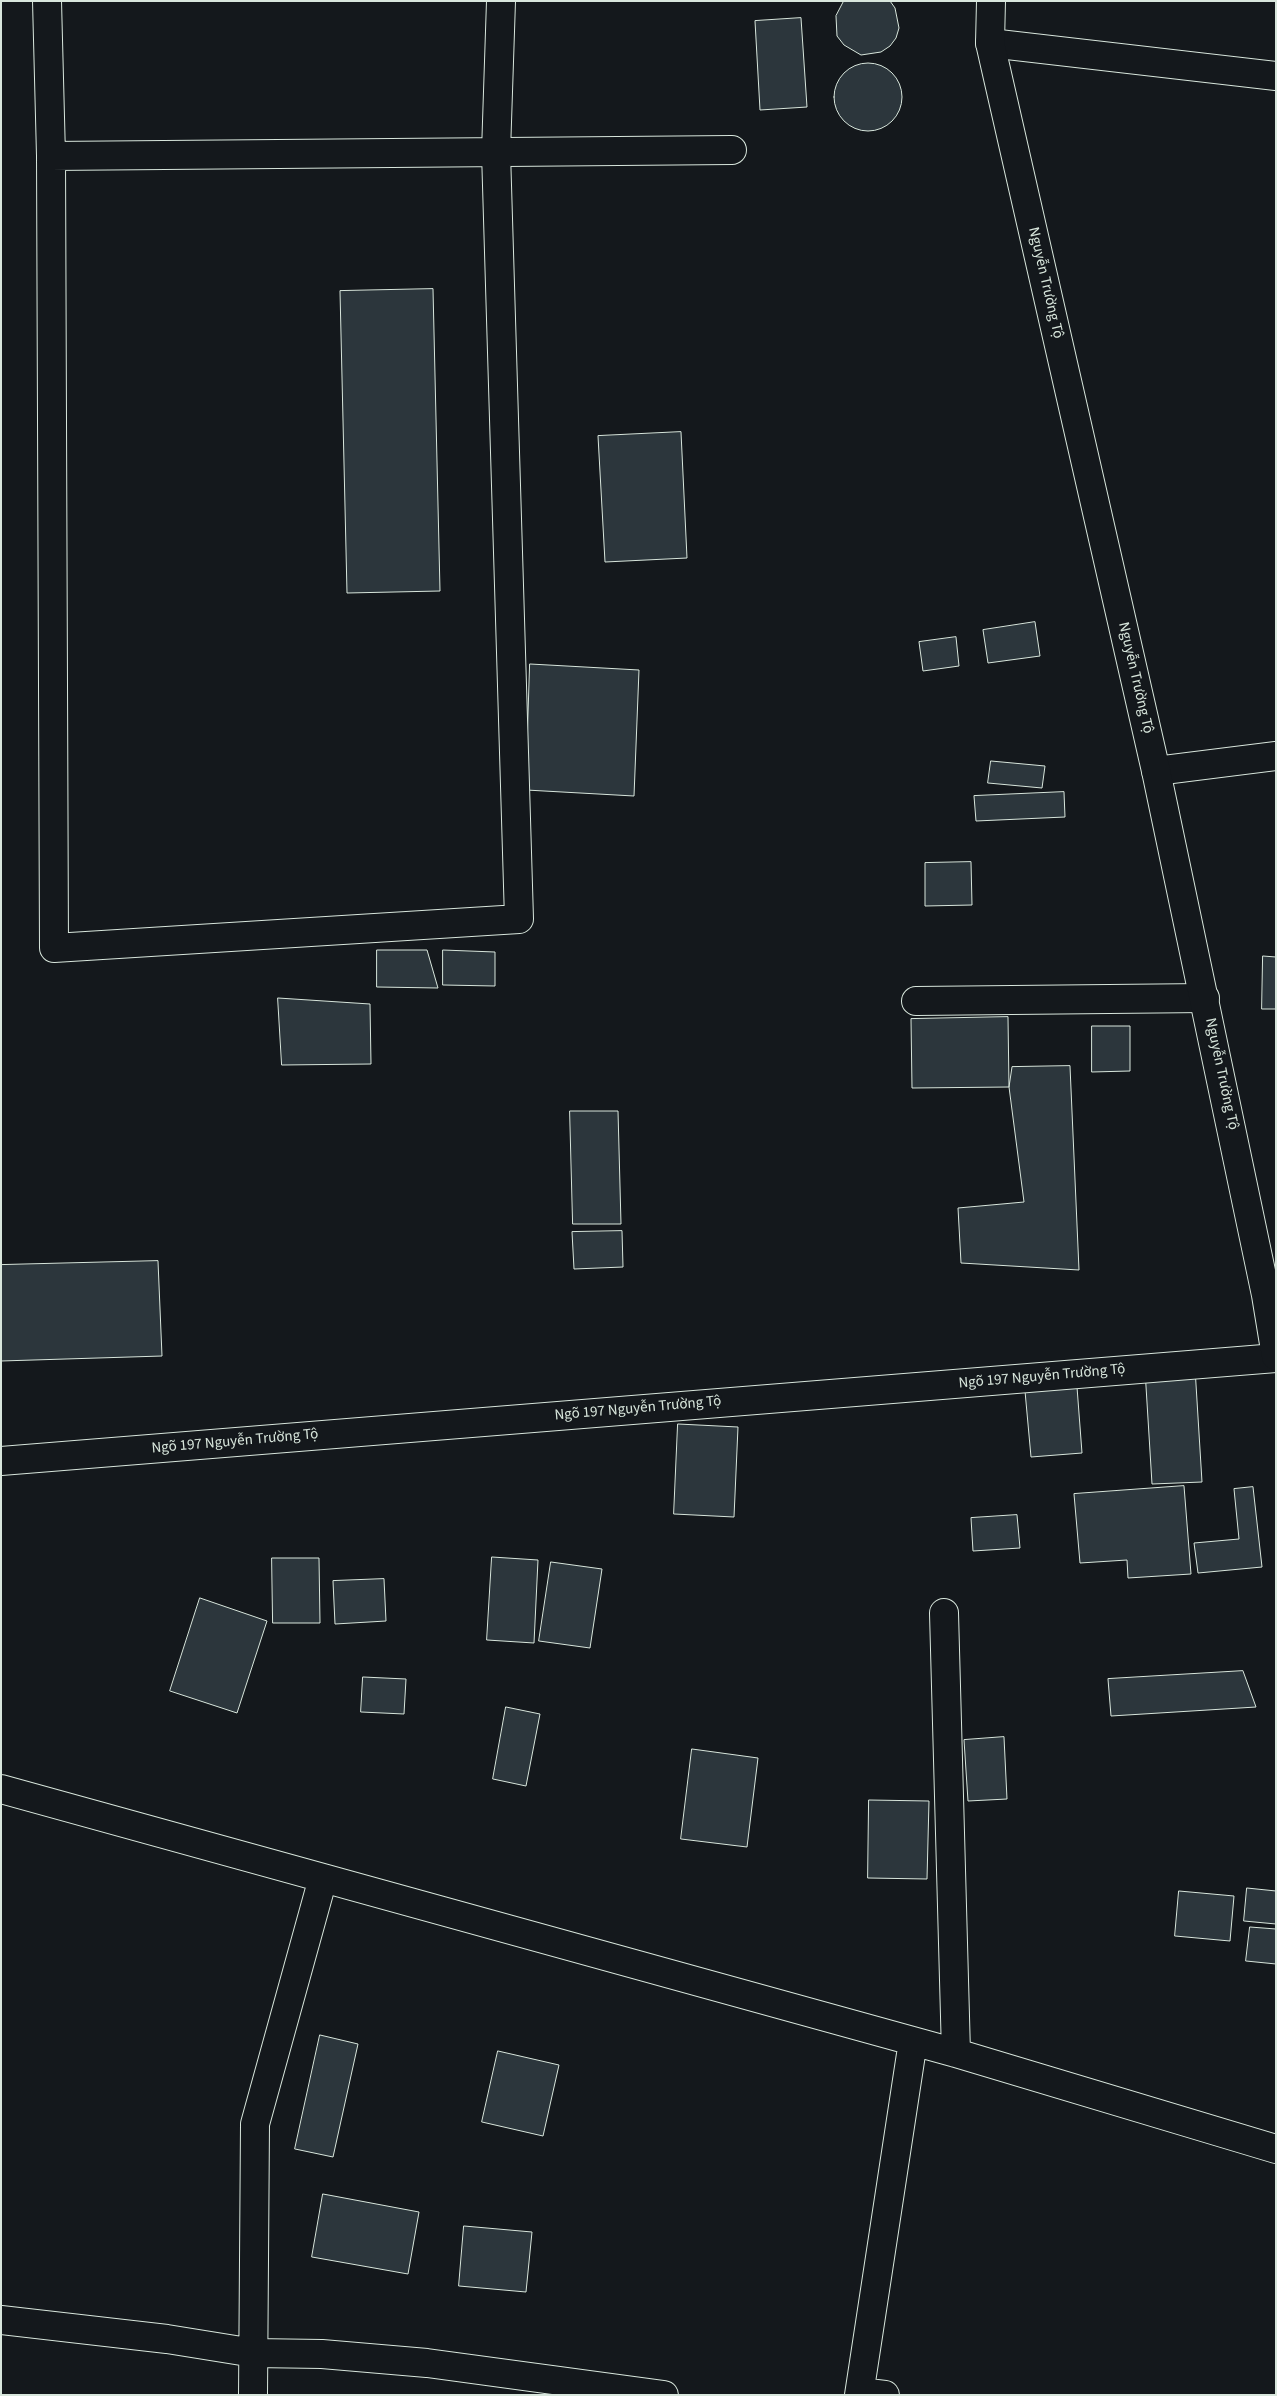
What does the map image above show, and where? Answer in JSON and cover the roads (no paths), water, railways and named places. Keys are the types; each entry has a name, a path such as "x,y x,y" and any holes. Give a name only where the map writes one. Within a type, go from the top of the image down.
{"street":[{"path":"47,1 50,156 54,948 519,919 496,152 501,1"},
{"name":"Nguyễn Trường Tộ","path":"991,1 990,43 1156,770 1271,1295 1276,1357"},
{"path":"990,43 1276,76"},
{"path":"50,156 732,150"},
{"path":"1156,770 1276,756"},
{"path":"916,1001 1205,998"},
{"name":"Ngõ 197 Nguyễn Trường Tộ","path":"1,1461 1276,1357"},
{"path":"944,1613 956,2053"},
{"path":"1,1789 956,2053 1276,2149"},
{"path":"253,2395 254,2124 323,1878"},
{"path":"868,2394 913,2041"},
{"path":"1,2320 167,2339 254,2354 322,2354 427,2363 664,2395"}]}
